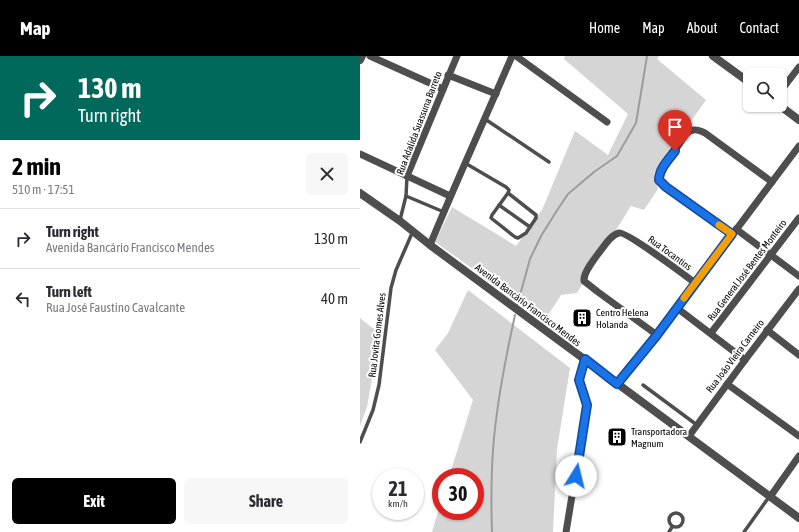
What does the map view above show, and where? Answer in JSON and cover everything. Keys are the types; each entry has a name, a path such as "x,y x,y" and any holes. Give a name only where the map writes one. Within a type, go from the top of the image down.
{"street":[{"path":"360,60 362,56"},
{"path":"370,56 443,88"},
{"name":"Rua Adalida Suassuna Barreto","path":"407,176 457,56"},
{"path":"430,245 512,56"},
{"path":"516,56 607,122"},
{"path":"718,57 743,78"},
{"path":"787,83 799,67"},
{"path":"448,75 496,94"},
{"path":"787,111 799,120"},
{"path":"772,182 700,130 689,131 659,176 659,180 666,187 771,255 799,276"},
{"path":"617,384 657,335 799,147"},
{"path":"360,154 450,196"},
{"name":"Avenida Bancário Francisco Mendes","path":"360,193 400,221 430,245 799,518"},
{"name":"Rua General José Bentes Monteiro","path":"711,333 799,218"},
{"name":"Rua Tocantins","path":"657,335 584,280 584,276 594,259 607,242 621,232 633,238 695,283"},
{"name":"Rua João Vieira Carneiro","path":"688,436 799,288"},
{"path":"677,308 745,360"},
{"path":"767,330 799,355"},
{"path":"566,532 587,405 579,380 585,359"},
{"path":"727,384 799,436"},
{"path":"770,496 799,456"}],"lane":[{"path":"485,119 549,162"},
{"path":"465,163 506,187 509,190 508,193 536,215 536,218 526,233 518,238 491,218 508,193"},
{"name":"Rua Adalida Suassuna Barreto","path":"400,221 406,196 407,176"},
{"path":"406,196 444,212"},
{"path":"499,205 530,227"},
{"name":"Rua Jovita Gomes Alves","path":"360,442 373,410 379,385 391,288 396,270 412,231"},
{"path":"643,385 697,425"},
{"path":"744,532 770,496"},
{"path":"674,513 677,513 682,518 682,525 676,528 672,527 668,521 669,518 674,513"},
{"path":"669,532 672,527"}],"shaded area":[{"path":"565,56 659,56 657,59 706,100 654,173 658,189 644,210 631,206 577,293 561,295 545,320 435,242 452,207 516,246 542,210 575,131 608,155 628,114 564,59"},
{"path":"468,290 570,368 557,449 553,532 432,532 436,520 484,520 484,468 452,468 473,400 435,350 448,333"},
{"path":"360,318 380,334 367,407 360,426"}],"waterway":[{"path":"517,306 530,259 541,236 556,212 568,194 594,172 617,156 636,123 647,56"},
{"path":"492,532 492,461 494,438 508,346 515,315"}],"slow traffic":[{"path":"684,298 732,234 719,225"}],"place":[{"name":"Centro Helena Holanda","path":"582,318"},
{"name":"Transportadora Magnum","path":"617,437"}],"route":[{"path":"576,476 587,405 579,380 585,359 617,384 657,335 732,234 661,183 659,180 661,171 675,151"}]}
